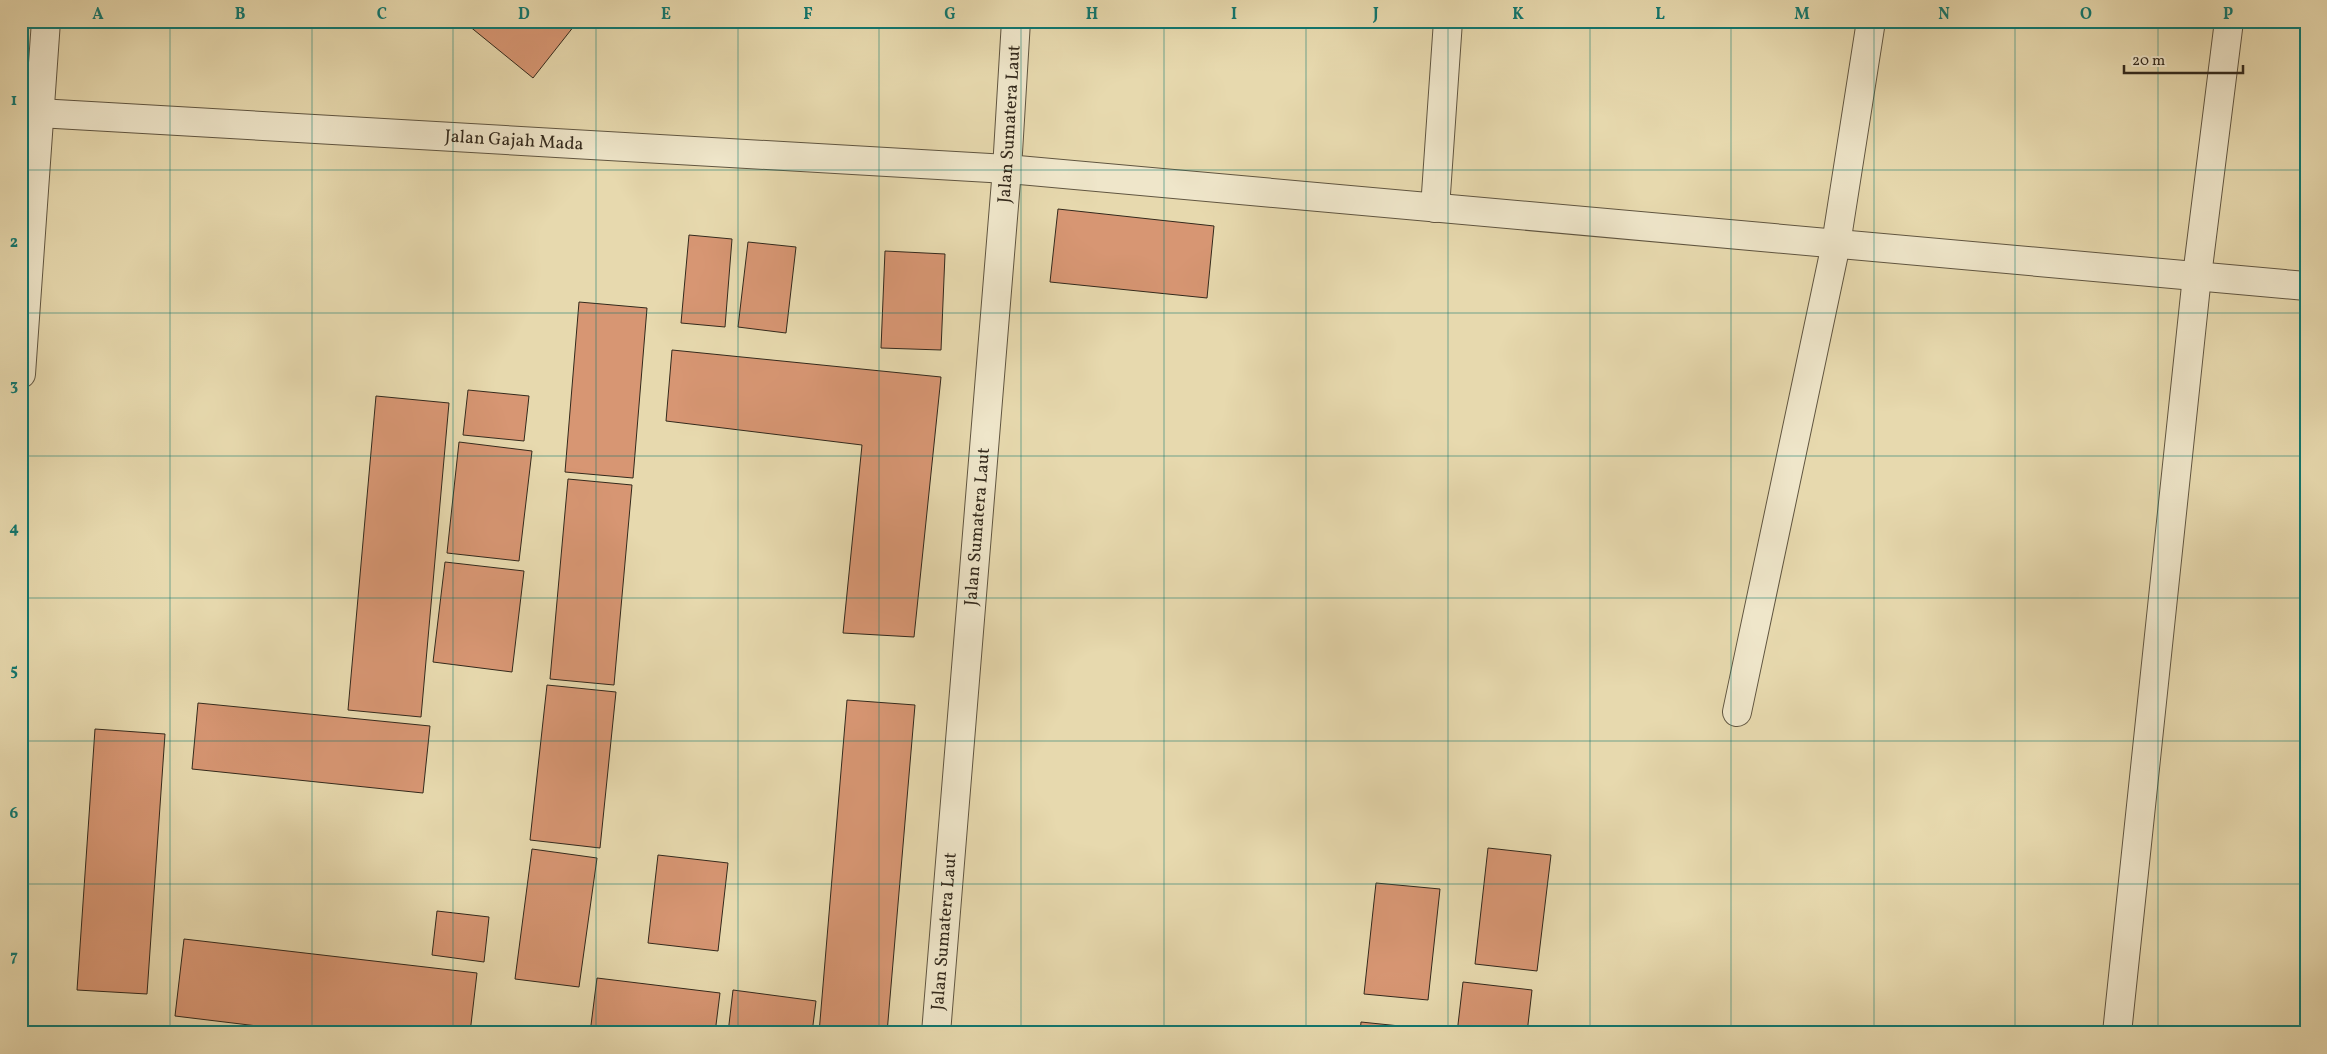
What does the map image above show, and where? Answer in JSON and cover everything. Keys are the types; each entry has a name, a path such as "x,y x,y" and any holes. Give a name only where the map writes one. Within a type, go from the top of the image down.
{"street":[{"path":"21,374 31,112 46,21"},
{"name":"Jalan Sumatera Laut","path":"936,1033 1007,169 1016,21"},
{"path":"1435,208 1448,21"},
{"path":"1737,712 1836,244 1872,21"},
{"path":"2117,1033 2197,276 2229,21"},
{"name":"Jalan Gajah Mada","path":"31,112 1007,169 2306,286"}],"building":[{"path":"463,21 578,21 533,78"},
{"path":"1058,209 1214,226 1207,298 1050,282"},
{"path":"689,235 732,239 725,327 681,323"},
{"path":"748,242 796,247 786,333 738,327"},
{"path":"885,251 945,254 941,350 881,348"},
{"path":"579,302 647,308 633,478 565,472"},
{"path":"672,350 941,377 914,637 843,633 862,445 666,421"},
{"path":"468,390 529,396 524,441 463,435"},
{"path":"376,396 449,403 421,717 348,710"},
{"path":"459,442 532,451 519,561 447,553"},
{"path":"568,479 632,485 614,685 550,679"},
{"path":"445,562 524,571 512,672 433,662"},
{"path":"547,685 616,692 600,848 530,840"},
{"path":"847,700 915,705 887,1033 819,1033"},
{"path":"198,703 430,726 423,793 192,769"},
{"path":"95,729 165,734 147,994 77,990"},
{"path":"1488,848 1551,855 1537,971 1475,964"},
{"path":"532,849 597,858 579,987 515,979"},
{"path":"658,855 728,863 718,951 648,943"},
{"path":"1376,883 1440,889 1428,1000 1364,994"},
{"path":"437,911 489,917 484,962 432,955"},
{"path":"184,939 477,973 470,1033 315,1033 175,1016"},
{"path":"597,978 720,993 715,1033 590,1033"},
{"path":"1463,982 1532,990 1527,1033 1457,1033"},
{"path":"733,990 816,1001 812,1033 728,1033"},
{"path":"1361,1022 1429,1029 1429,1033 1360,1033"},
{"path":"97,1030 120,1033 96,1033"}]}
